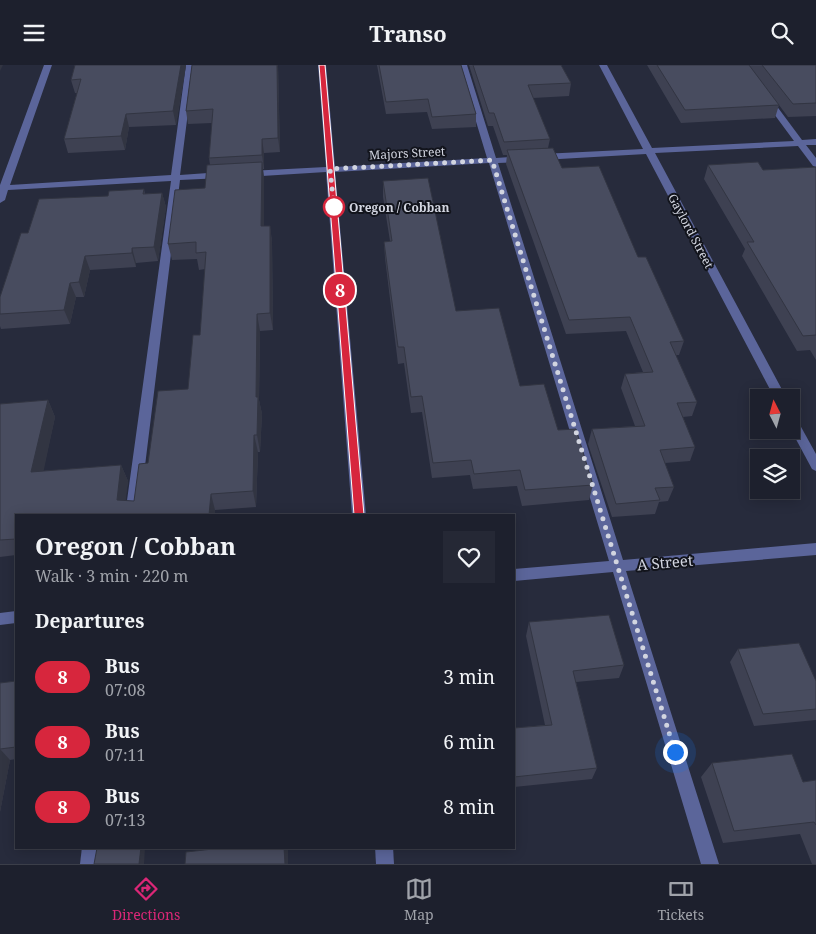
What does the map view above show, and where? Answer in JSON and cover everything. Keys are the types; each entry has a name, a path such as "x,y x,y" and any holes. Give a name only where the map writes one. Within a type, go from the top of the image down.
{"street":[{"path":"0,200 2,188 48,65"},
{"path":"132,514 190,65"},
{"path":"322,65 359,514"},
{"path":"463,65 710,864"},
{"name":"Gaylord Street","path":"603,65 776,389"},
{"path":"760,89 816,164"},
{"name":"Majors Street","path":"2,188 816,142"},
{"path":"800,436 816,466"},
{"name":"A Street","path":"515,575 816,549"},
{"path":"0,619 15,617"},
{"path":"89,864 91,849"},
{"path":"384,849 386,864"}],"building":[{"path":"75,65 181,65 173,111 126,114 121,136 64,139 81,79 71,80"},
{"path":"192,65 277,65 278,138 262,139 262,155 209,158 213,109 186,111"},
{"path":"379,65 461,65 476,114 432,117 428,99 386,102"},
{"path":"473,65 561,65 571,83 528,85 550,139 504,142 494,113 489,113"},
{"path":"657,65 749,65 779,105 685,110"},
{"path":"762,65 816,65 816,103 793,104"},
{"path":"553,148 562,168 599,166 638,257 646,257 684,341 670,342 697,402 677,403 695,447 660,450 674,487 655,488 660,500 616,504 592,429 645,426 625,374 653,372 630,317 569,320 507,150"},
{"path":"262,162 261,226 270,226 270,313 257,314 256,397 258,397 257,435 254,435 253,491 211,494 209,514 15,514 15,539 0,540 0,404 48,400 31,472 121,465 117,500 134,501 139,464 148,463 158,391 188,389 193,335 200,335 206,252 196,253 196,242 168,244 175,190 205,188 207,165"},
{"path":"758,162 763,170 816,167 816,335 803,336 747,242 754,242 708,165"},
{"path":"428,178 456,311 499,308 520,386 544,384 558,430 576,429 593,485 525,490 520,470 474,474 471,460 433,463 422,396 411,397 404,347 398,347 384,242 392,241 383,181"},
{"path":"144,189 143,194 162,193 154,247 132,248 132,253 85,256 79,282 70,283 64,310 0,314 0,297 21,233 28,233 39,199 108,196 109,191"},
{"path":"609,615 624,665 573,671 597,768 515,777 515,728 552,725 529,622"},
{"path":"799,643 816,681 816,709 763,714 738,649"},
{"path":"15,681 15,747 0,749 0,683"},
{"path":"792,754 803,782 816,780 816,825 814,822 734,831 712,763"},
{"path":"97,849 141,849 139,864 94,864"},
{"path":"213,849 284,849 285,864 185,864 186,852"}],"bus line":[{"name":"8","path":"322,65 359,514"}],"place":[{"name":"Oregon / Cobban","path":"334,207"}],"route":[{"path":"334,207 330,169 492,160 675,752"}]}
